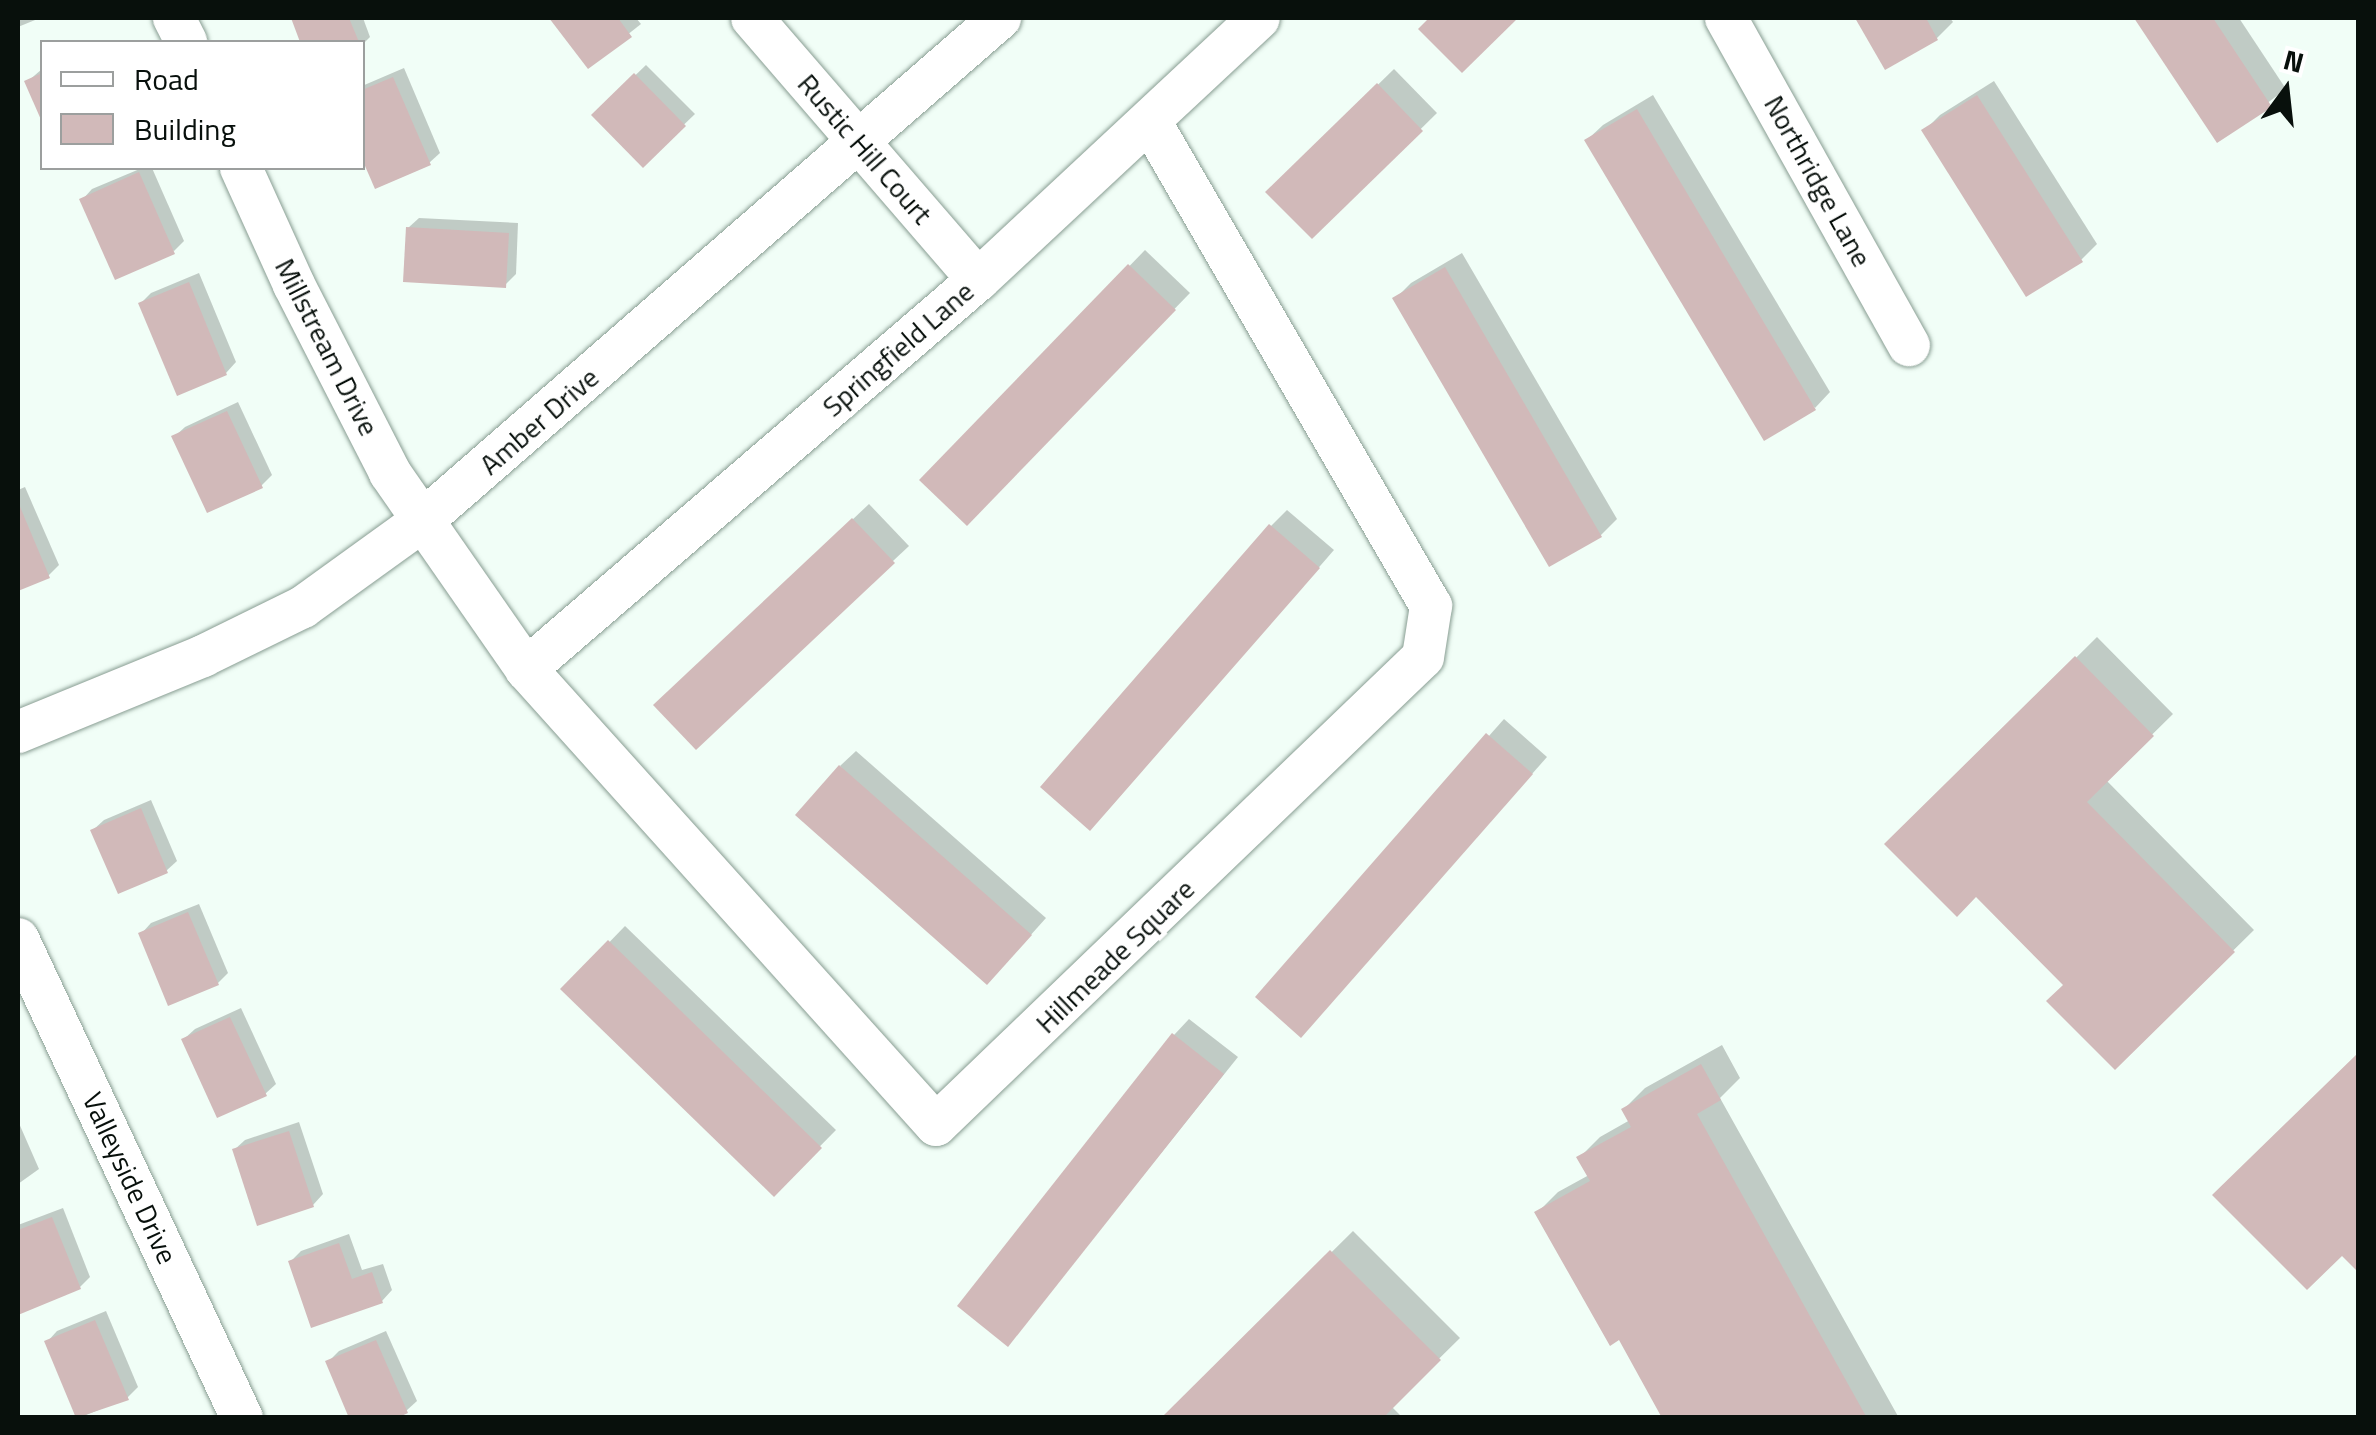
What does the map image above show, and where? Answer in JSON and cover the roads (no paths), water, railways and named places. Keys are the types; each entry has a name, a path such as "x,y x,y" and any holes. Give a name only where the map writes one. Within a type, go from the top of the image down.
{"street":[{"name":"Rustic Hill Court","path":"752,18 978,280"},
{"name":"Amber Drive","path":"18,732 203,656 304,607 421,522 1000,18"},
{"name":"Springfield Lane","path":"526,670 978,280 1259,18"},
{"name":"Northridge Lane","path":"1726,18 1910,345"},
{"name":"Hillmeade Square","path":"421,522 526,670 936,1125 1423,657 1432,606 1151,122"},
{"name":"Millstream Drive","path":"243,170 294,286 390,473 421,522"},
{"name":"Valleyside Drive","path":"18,939 242,1418"}]}
